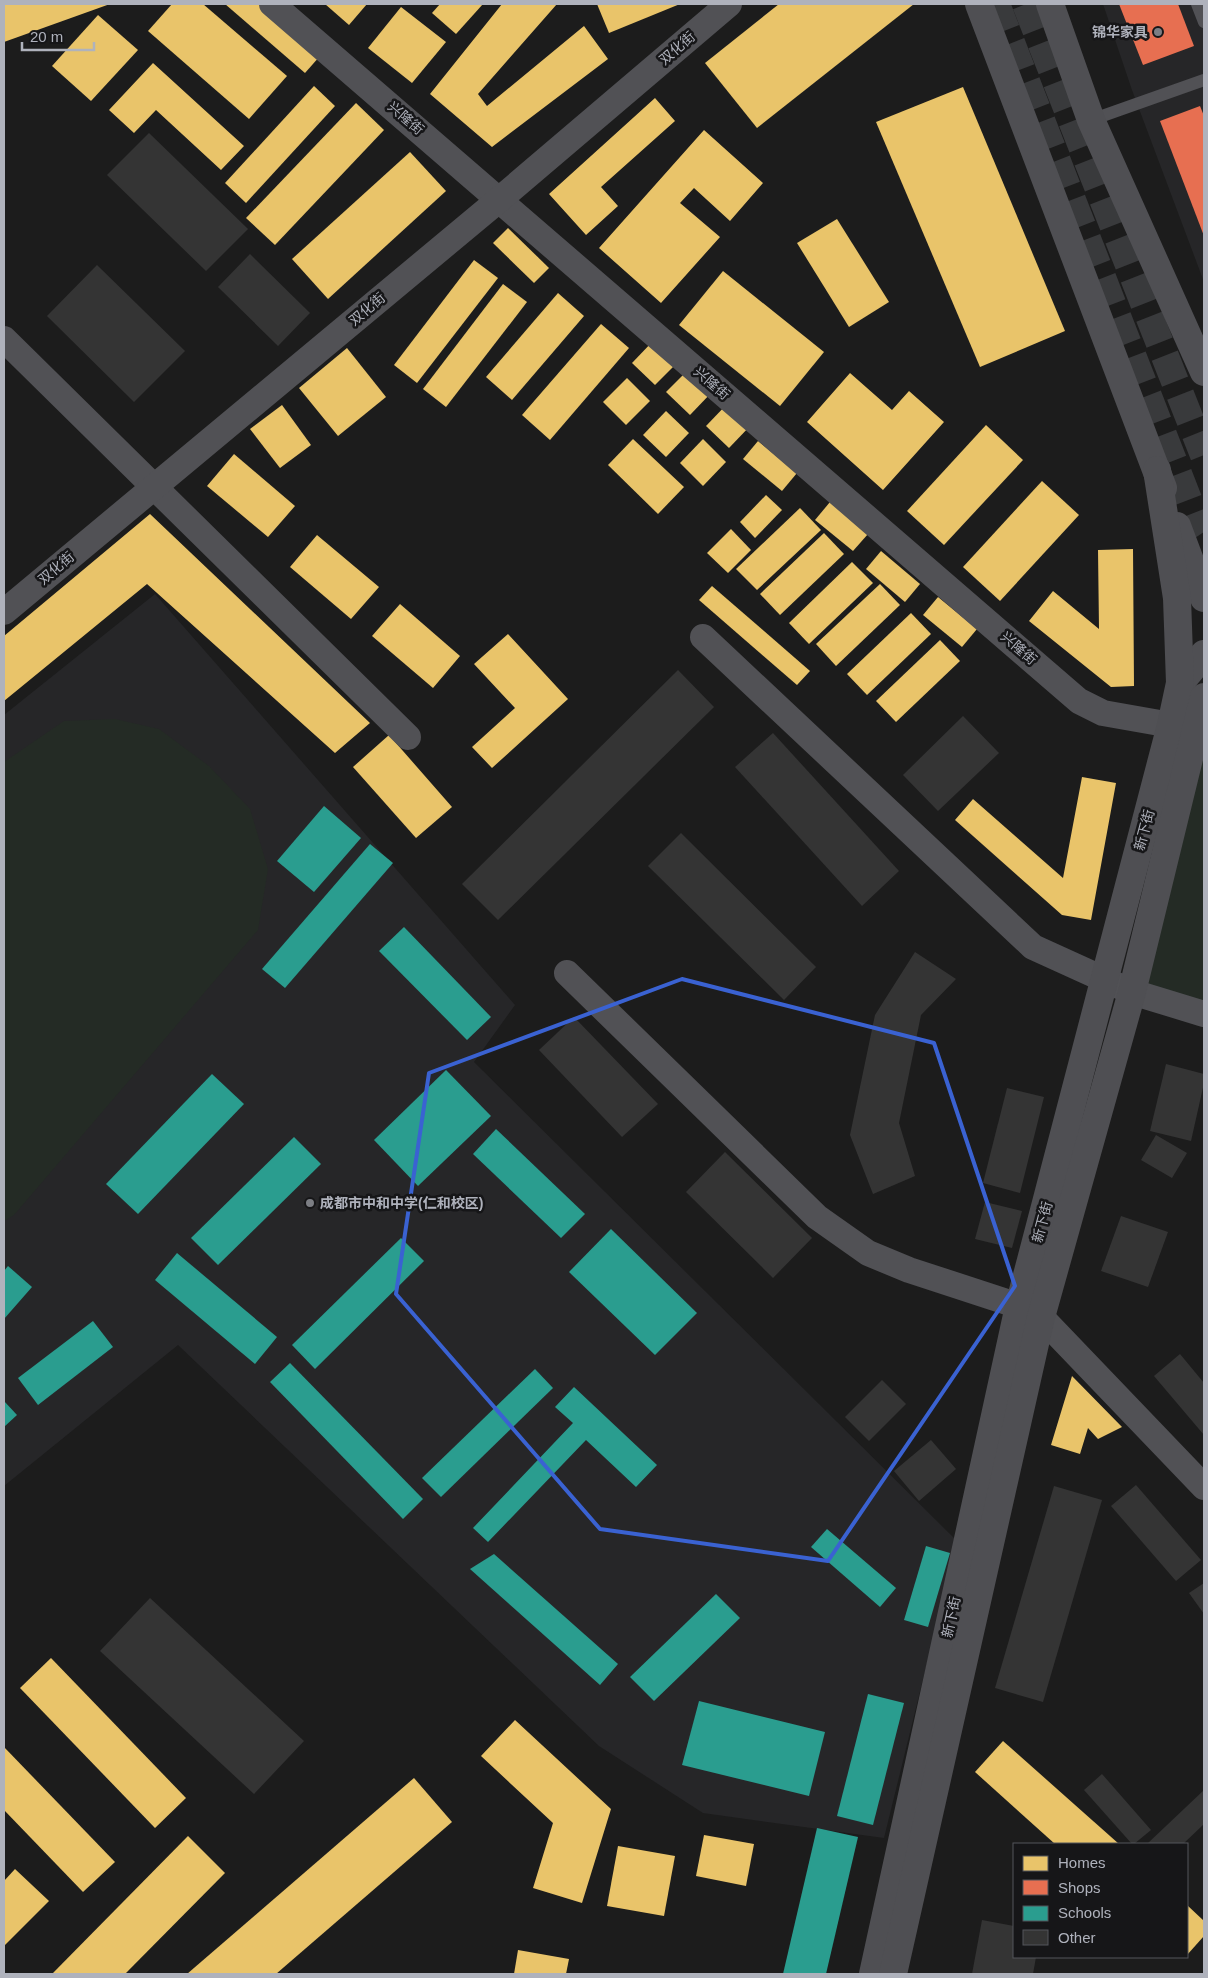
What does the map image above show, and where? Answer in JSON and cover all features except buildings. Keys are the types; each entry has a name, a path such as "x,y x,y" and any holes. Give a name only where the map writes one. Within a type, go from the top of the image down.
{"main road":[{"path":"978,4 1157,470 1204,598"},
{"path":"1050,4 1091,120 1204,372"},
{"name":"新下街","path":"873,1974 1030,1312 1105,980 1171,725 1180,683 1177,598 1157,470"},
{"path":"1180,683 1204,654"},
{"name":"新下街","path":"893,1974 1030,1312 1132,992 1204,697"}],"street":[{"name":"兴隆街","path":"272,4 1079,701 1103,713 1171,725"},
{"name":"双化街","path":"4,612 500,199 728,4"},
{"path":"4,339 408,737"},
{"path":"702,637 1033,947 1132,992 1204,1014"},
{"path":"567,973 817,1217 868,1253 909,1270 1030,1312 1204,1487"}],"lane":[{"path":"1198,4 1204,22"},
{"path":"1091,120 1204,80"}],"highlighted area":[{"path":"682,979 934,1043 1015,1286 828,1561 600,1529 396,1294 429,1073"}],"shaded area":[{"path":"1103,4 1204,4 1204,282 1132,90"},
{"name":"成都市中和中学(仁和校区)","path":"155,594 515,1005 474,1062 957,1541 884,1838 703,1813 599,1746 178,1345 4,1486 4,715"},
{"path":"115,719 159,729 209,766 250,809 268,869 258,930 14,1215 4,1221 4,762 64,721"},
{"path":"1204,745 1204,1005 1145,989"}],"tunnel":[{"path":"996,4 1196,520 1204,532"},
{"path":"1026,4 1204,455"}],"place":[{"name":"锦华家具","path":"1158,32"},
{"name":"成都市中和中学(仁和校区)","path":"310,1203"}]}
